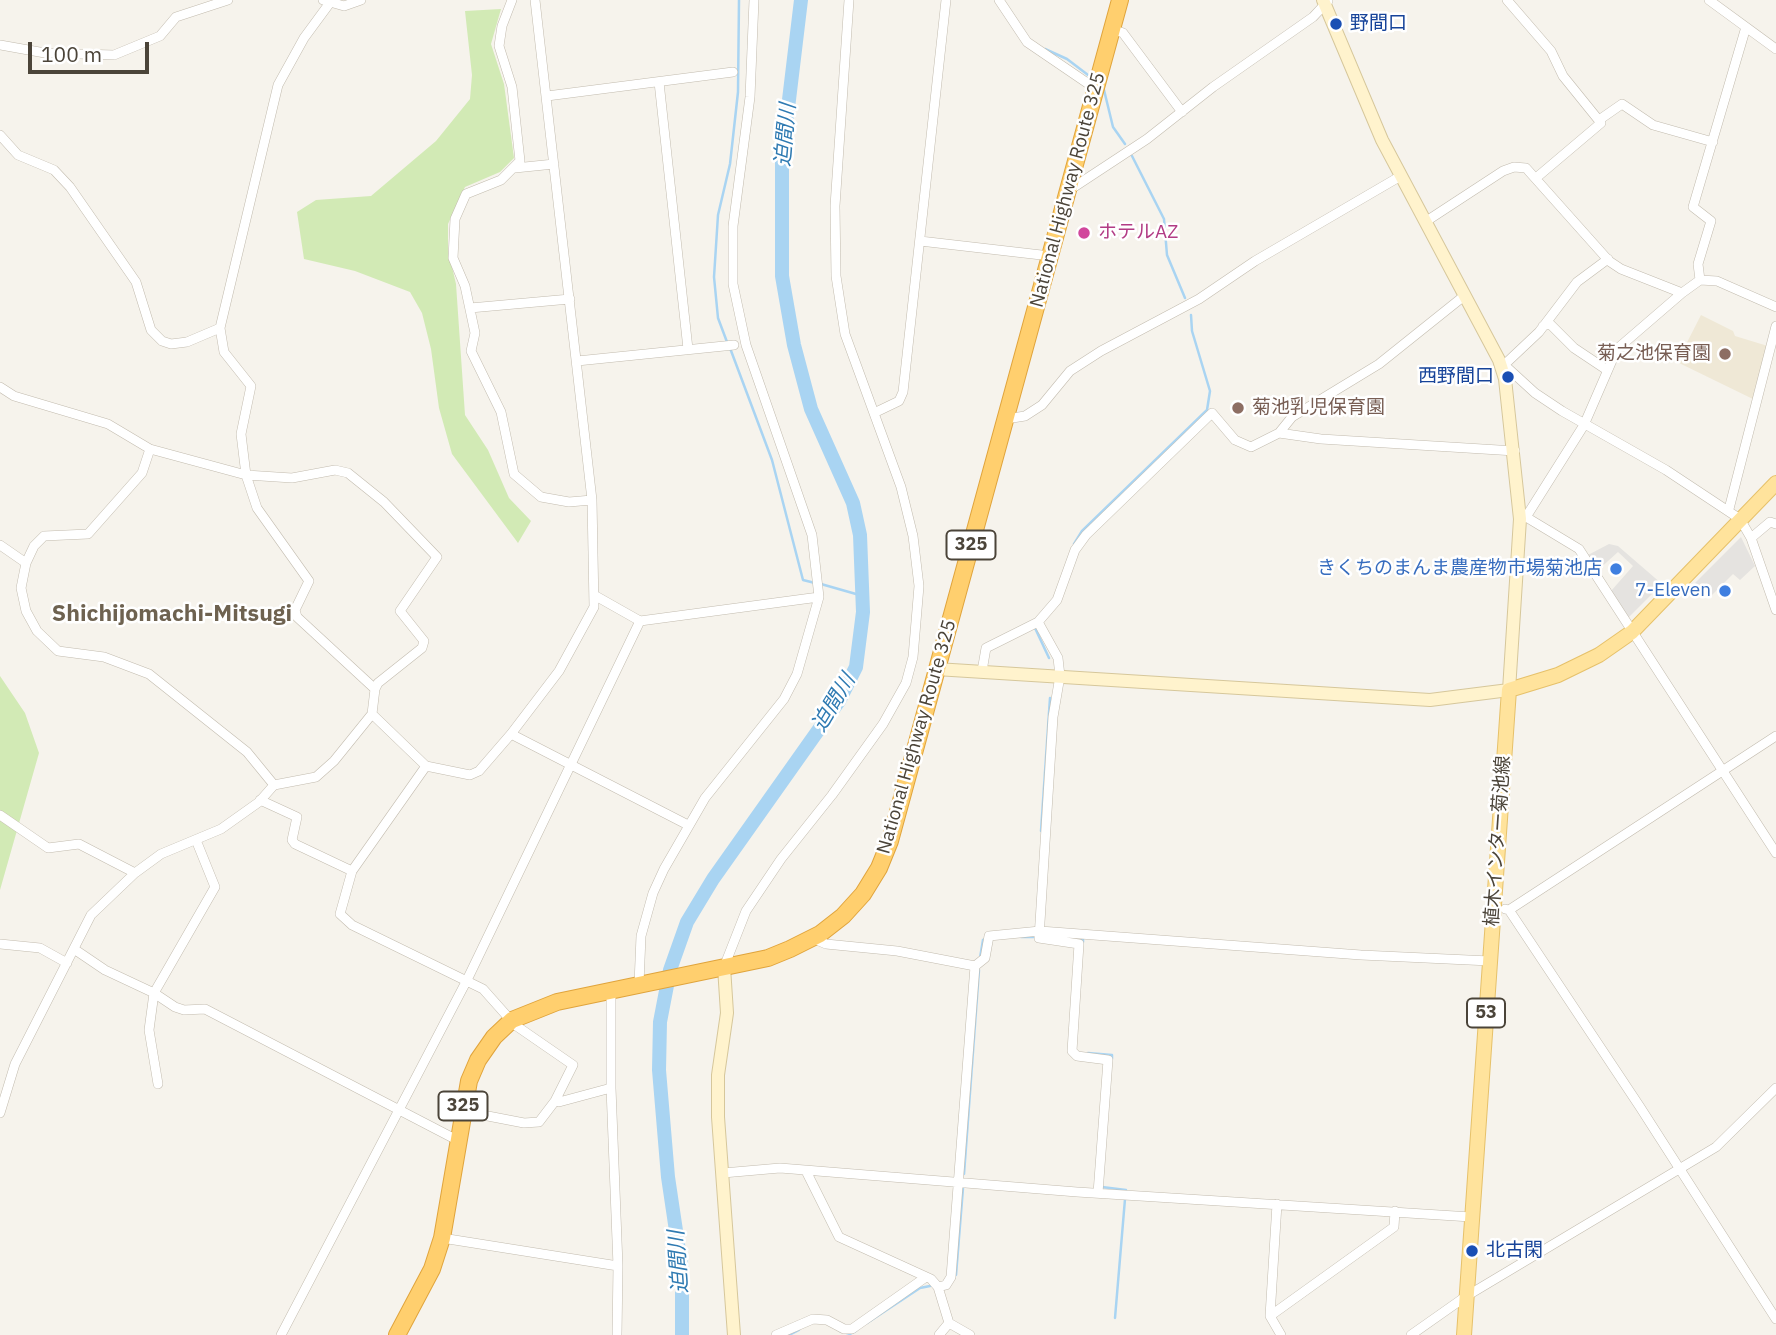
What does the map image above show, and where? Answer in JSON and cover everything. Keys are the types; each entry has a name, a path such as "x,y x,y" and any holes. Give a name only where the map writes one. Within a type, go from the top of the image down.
{"highway":[{"name":"National Highway Route 325","path":"397,1335 428,1278 442,1238 468,1081 494,1037 512,1020 557,1002 768,958 812,939 853,906 871,881 885,855 1120,0"}],"main road":[{"path":"1509,690 1558,675 1599,655 1632,632 1776,483"},
{"name":"植木インター菊池線","path":"1464,1335 1509,690"}],"street":[{"path":"0,45 45,54 114,55 160,36 176,17 228,0"},
{"path":"360,0 344,6 326,2 278,85 220,328 223,352 251,386 241,434 246,475 257,508 309,580 295,610 297,617 374,689"},
{"path":"512,0 499,46 512,88 520,160 501,180 466,194 456,219 453,258 466,286 475,333 471,351 501,412 514,474 541,497 569,502 592,500"},
{"path":"372,714 426,766 470,775 479,771 559,671 594,607 592,500 536,0"},
{"path":"642,984 641,936 653,893 688,825 732,762 761,732 784,699 797,674 819,597 812,534 746,345 733,284 733,226 750,97 754,0"},
{"path":"734,1335 718,1097 727,1013 724,967 730,959 743,917 763,884 883,724 910,669 918,608 914,536 901,487 845,334 834,255 849,0"},
{"path":"874,413 899,401 903,392 946,0"},
{"path":"999,0 1027,41 1096,89"},
{"path":"1507,0 1550,51 1563,76 1599,120 1599,127 1536,178"},
{"path":"1709,0 1776,49"},
{"path":"1068,191 1182,113 1325,2 1399,177 1501,363 1535,393 1584,425 1729,509 1740,519 1751,538 1776,611"},
{"path":"1700,280 1698,264 1711,221 1693,206 1746,27"},
{"path":"1112,29 1123,33 1182,113"},
{"path":"547,96 733,72"},
{"path":"659,82 688,349"},
{"path":"1599,120 1622,104 1653,125 1713,142"},
{"path":"0,135 18,155 54,170 70,187 136,282 151,330 162,341 171,344 187,342 220,328"},
{"path":"515,168 554,164"},
{"path":"1425,222 1503,171 1514,167 1526,168 1620,269 1682,293"},
{"path":"1006,419 1025,416 1042,405 1070,371 1101,351 1199,299 1255,261 1399,177"},
{"path":"920,241 1050,256"},
{"path":"1501,363 1543,326 1577,282 1608,259"},
{"path":"1523,518 1584,425 1607,370 1622,344 1682,293 1700,280 1717,281 1776,307"},
{"path":"982,671 986,648 1038,622 1060,595 1081,541 1212,413 1235,440 1251,447 1279,433 1292,417 1379,364 1464,296"},
{"path":"470,308 570,299"},
{"path":"1543,326 1550,324 1574,348 1607,370"},
{"path":"1729,509 1776,326"},
{"path":"576,361 734,345"},
{"path":"936,669 1430,701 1509,690 1523,518 1501,363"},
{"path":"0,387 14,396 108,424 150,449 246,475 292,478 335,470 348,473 384,502 437,557 400,611 424,642 422,648 374,689 372,714 325,770 316,777 274,785 261,800 221,829 162,854 135,873 91,915 15,1064 0,1110"},
{"path":"1279,433 1321,439 1515,452"},
{"path":"150,449 142,473 88,534 44,536 34,546 26,563 21,588 23,602 31,621 46,641 58,651 104,657 149,674 247,752 274,785"},
{"path":"1523,518 1579,549 1776,853"},
{"path":"1751,538 1770,522 1776,524"},
{"path":"0,545 26,563"},
{"path":"594,595 640,621 819,597"},
{"path":"281,1335 467,980 640,621"},
{"path":"1038,622 1058,658 1060,676 1054,717 1040,931 1042,940 1079,944 1072,1051 1077,1056 1108,1060 1098,1193"},
{"path":"511,734 688,825"},
{"path":"1493,907 1509,910 1776,736"},
{"path":"426,766 352,871 340,914 352,925 483,989 512,1020 540,1044 573,1065 543,1120 533,1124 462,1111"},
{"path":"261,800 297,817 292,840 295,844 352,871"},
{"path":"0,815 48,848 79,844 135,873"},
{"path":"158,1084 149,1030 154,993 215,887 196,840"},
{"path":"1509,910 1776,1320"},
{"path":"938,1287 946,1285 951,1277 975,966 985,958 989,936 1040,931 1361,955 1490,961"},
{"path":"812,939 826,944 897,951 975,966"},
{"path":"0,944 40,947 67,963"},
{"path":"74,949 106,970 184,1010 205,1009 457,1140"},
{"path":"611,990 611,1088 618,1266 617,1335"},
{"path":"555,1101 611,1088"},
{"path":"1411,1335 1465,1297 1679,1170 1734,1133 1776,1088"},
{"path":"723,1174 764,1168 1471,1217"},
{"path":"806,1171 839,1237 926,1277 938,1287 949,1323 970,1335"},
{"path":"1277,1205 1270,1316 1281,1335"},
{"path":"1270,1316 1394,1227 1395,1212"},
{"path":"442,1238 618,1266"},
{"path":"776,1335 813,1319 827,1320 844,1329 852,1329 926,1277"},
{"path":"939,1335 949,1323"}],"shaded area":[{"name":"菊之池保育園","path":"1701,315 1733,331 1735,336 1771,347 1757,401 1677,362"},
{"path":"1741,537 1755,566 1740,580 1733,574 1709,598 1695,583"},
{"path":"1609,544 1618,546 1662,584 1628,618 1611,591 1633,566 1618,552 1597,571 1588,555"}],"green space":[{"path":"501,9 491,44 504,84 514,158 500,172 465,187 448,224 448,250 456,284 465,415 488,450 509,498 531,521 518,543 452,454 439,408 431,349 422,313 410,292 355,271 304,259 297,212 316,200 371,196 436,141 470,99 472,75 465,11"},
{"path":"0,676 25,713 39,753 0,890"}],"waterway":[{"path":"727,342 718,318 714,277 718,215 730,164 738,92 739,0"},
{"name":"迫間川","path":"682,1335 682,1271 668,1177 659,1070 660,1022 670,970 687,922 713,879 839,701 856,667 863,612 860,535 853,503 811,409 794,345 782,276 782,158 801,0"},
{"path":"1045,49 1067,59 1092,78"},
{"path":"1104,90 1113,127 1125,144"},
{"path":"1132,156 1164,219 1167,255 1185,298"},
{"path":"1074,544 1082,531 1207,410 1210,391 1192,331 1191,315"},
{"path":"730,348 772,460 803,580 815,583"},
{"path":"821,584 863,596"},
{"path":"1035,628 1049,658"},
{"path":"1041,831 1050,698"},
{"path":"1021,937 1035,937"},
{"path":"1065,938 1083,939 1083,942"},
{"path":"980,958 983,940 986,939"},
{"path":"964,1174 979,970"},
{"path":"1088,1053 1112,1055 1112,1059"},
{"path":"1102,1187 1126,1190"},
{"path":"956,1275 963,1188"},
{"path":"1115,1318 1125,1199"},
{"path":"867,1323 920,1288 930,1286"},
{"path":"789,1335 799,1330"},
{"path":"840,1331 850,1334 856,1331"}],"place":[{"name":"野間口","path":"1336,24"},
{"name":"ホテルAZ","path":"1084,233"},
{"name":"菊之池保育園","path":"1725,354"},
{"name":"西野間口","path":"1508,377"},
{"name":"菊池乳児保育園","path":"1238,408"},
{"name":"きくちのまんま農産物市場菊池店","path":"1616,569"},
{"name":"7-Eleven","path":"1725,591"},
{"name":"北古閑","path":"1472,1251"}],"district":[{"name":"Shichijomachi-Mitsugi","path":"172,614"}]}
